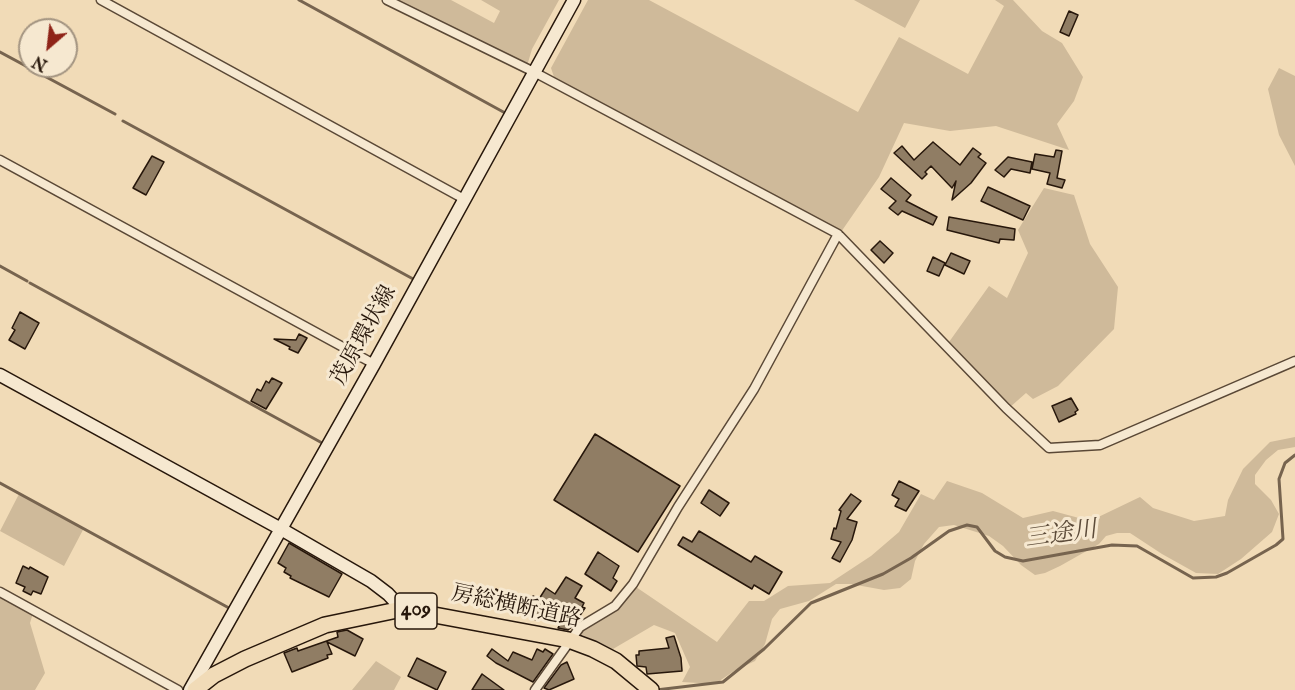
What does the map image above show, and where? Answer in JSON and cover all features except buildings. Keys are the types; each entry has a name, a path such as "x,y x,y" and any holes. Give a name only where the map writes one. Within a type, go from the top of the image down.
{"highway":[{"name":"房総横断道路","path":"195,690 214,675 244,659 325,625 402,609 569,640 593,648 616,661 646,685"}],"main road":[{"name":"茂原環状線","path":"190,690 374,364 574,0"},
{"path":"0,375 281,529 371,582 388,594 402,609"}],"street":[{"path":"100,0 464,199"},
{"path":"387,0 534,72 838,234 1006,408 1049,448 1100,445 1295,362"},
{"path":"0,160 374,364"},
{"path":"534,690 580,627 615,606 633,584 678,507 754,389 838,234"},
{"path":"0,592 178,690"}],"shaded area":[{"path":"391,0 451,0 494,23 500,11 481,0 559,0 532,49 527,66"},
{"path":"588,0 649,0 858,112 899,37 968,74 1004,6 995,0 1013,0 1042,31 1062,43 1083,77 1074,101 1057,124 1069,150 996,126 950,131 904,123 879,177 841,232 555,80 551,68"},
{"path":"854,0 920,0 905,28"},
{"path":"1279,68 1295,76 1295,166 1279,135 1268,89"},
{"path":"1044,188 1074,195 1090,244 1118,287 1114,329 1058,386 1033,399 1026,393 1009,408 949,342 989,286 1007,298 1028,253 1018,230"},
{"path":"1295,437 1295,447 1278,450 1266,460 1255,475 1255,484 1271,500 1279,514 1272,532 1241,559 1218,574 1196,573 1130,533 1117,533 1106,536 1099,544 1060,566 1035,575 989,536 954,525 939,527 924,544 915,561 911,579 900,588 884,590 851,584 836,584 809,601 780,609 772,619 765,644 755,661 715,684 682,682 690,667 675,633 654,625 613,649 576,632 636,587 717,642 749,601 764,601 788,586 830,583 871,556 899,532 921,494 934,500 947,481 982,493 1023,518 1053,511 1090,521 1140,497 1153,508 1194,521 1225,516 1228,500 1243,469 1270,442"},
{"path":"19,494 84,528 64,566 0,531"},
{"path":"0,595 33,613 30,623 45,673 35,690 0,690"},
{"path":"376,661 401,677 394,690 352,690"}],"waterway":[{"path":"299,0 507,114"},
{"path":"0,52 115,114"},
{"path":"123,121 415,280"},
{"path":"0,266 27,281"},
{"path":"30,283 324,444"},
{"name":"三途川","path":"656,690 723,682 764,649 811,603 883,574 911,558 949,531 967,525 977,527 995,551 1005,557 1023,561 1112,545 1137,546 1193,578 1216,577 1227,573 1283,539 1279,479 1285,463 1295,455"},
{"path":"0,483 229,608"}]}
